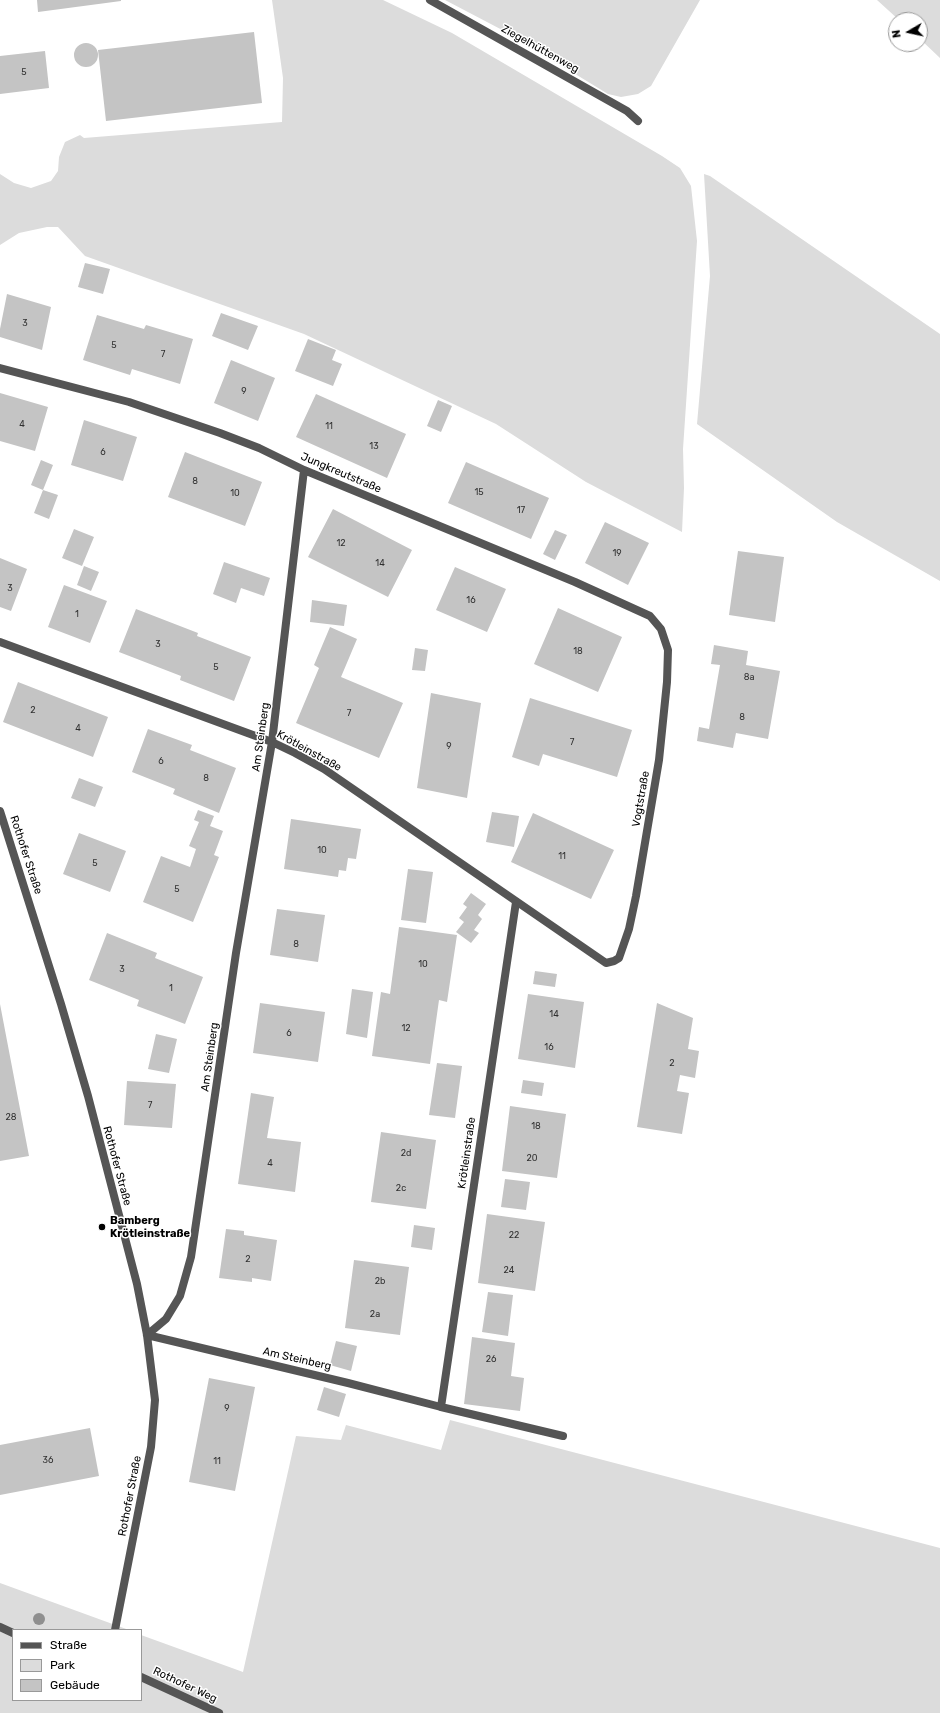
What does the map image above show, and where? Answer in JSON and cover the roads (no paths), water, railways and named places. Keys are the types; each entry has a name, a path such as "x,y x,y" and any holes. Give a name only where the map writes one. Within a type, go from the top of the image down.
{"street":[{"name":"Ziegelhüttenweg","path":"430,0 627,111 638,121"},
{"name":"Jungkreutstraße","path":"0,368 129,402 227,435 259,448 304,470 575,582 650,616 661,629"},
{"name":"Am Steinberg","path":"147,1335 166,1319 180,1296 191,1257 236,953 272,742 304,470"},
{"name":"Vogtstraße","path":"606,963 619,958 629,929 659,760 668,682 668,650 661,629"},
{"name":"Krötleinstraße","path":"0,642 272,742 324,769 606,963"},
{"name":"Rothofer Straße","path":"1,816 61,1004 88,1096 137,1284 147,1335 155,1400 151,1447 115,1629"},
{"name":"Krötleinstraße","path":"441,1407 516,902"},
{"name":"Am Steinberg","path":"147,1335 563,1436"},
{"path":"0,1627 12,1633"},
{"name":"Rothofer Weg","path":"142,1676 219,1713"}],"place":[{"name":"Bamberg Krötleinstraße","path":"102,1227"}]}
